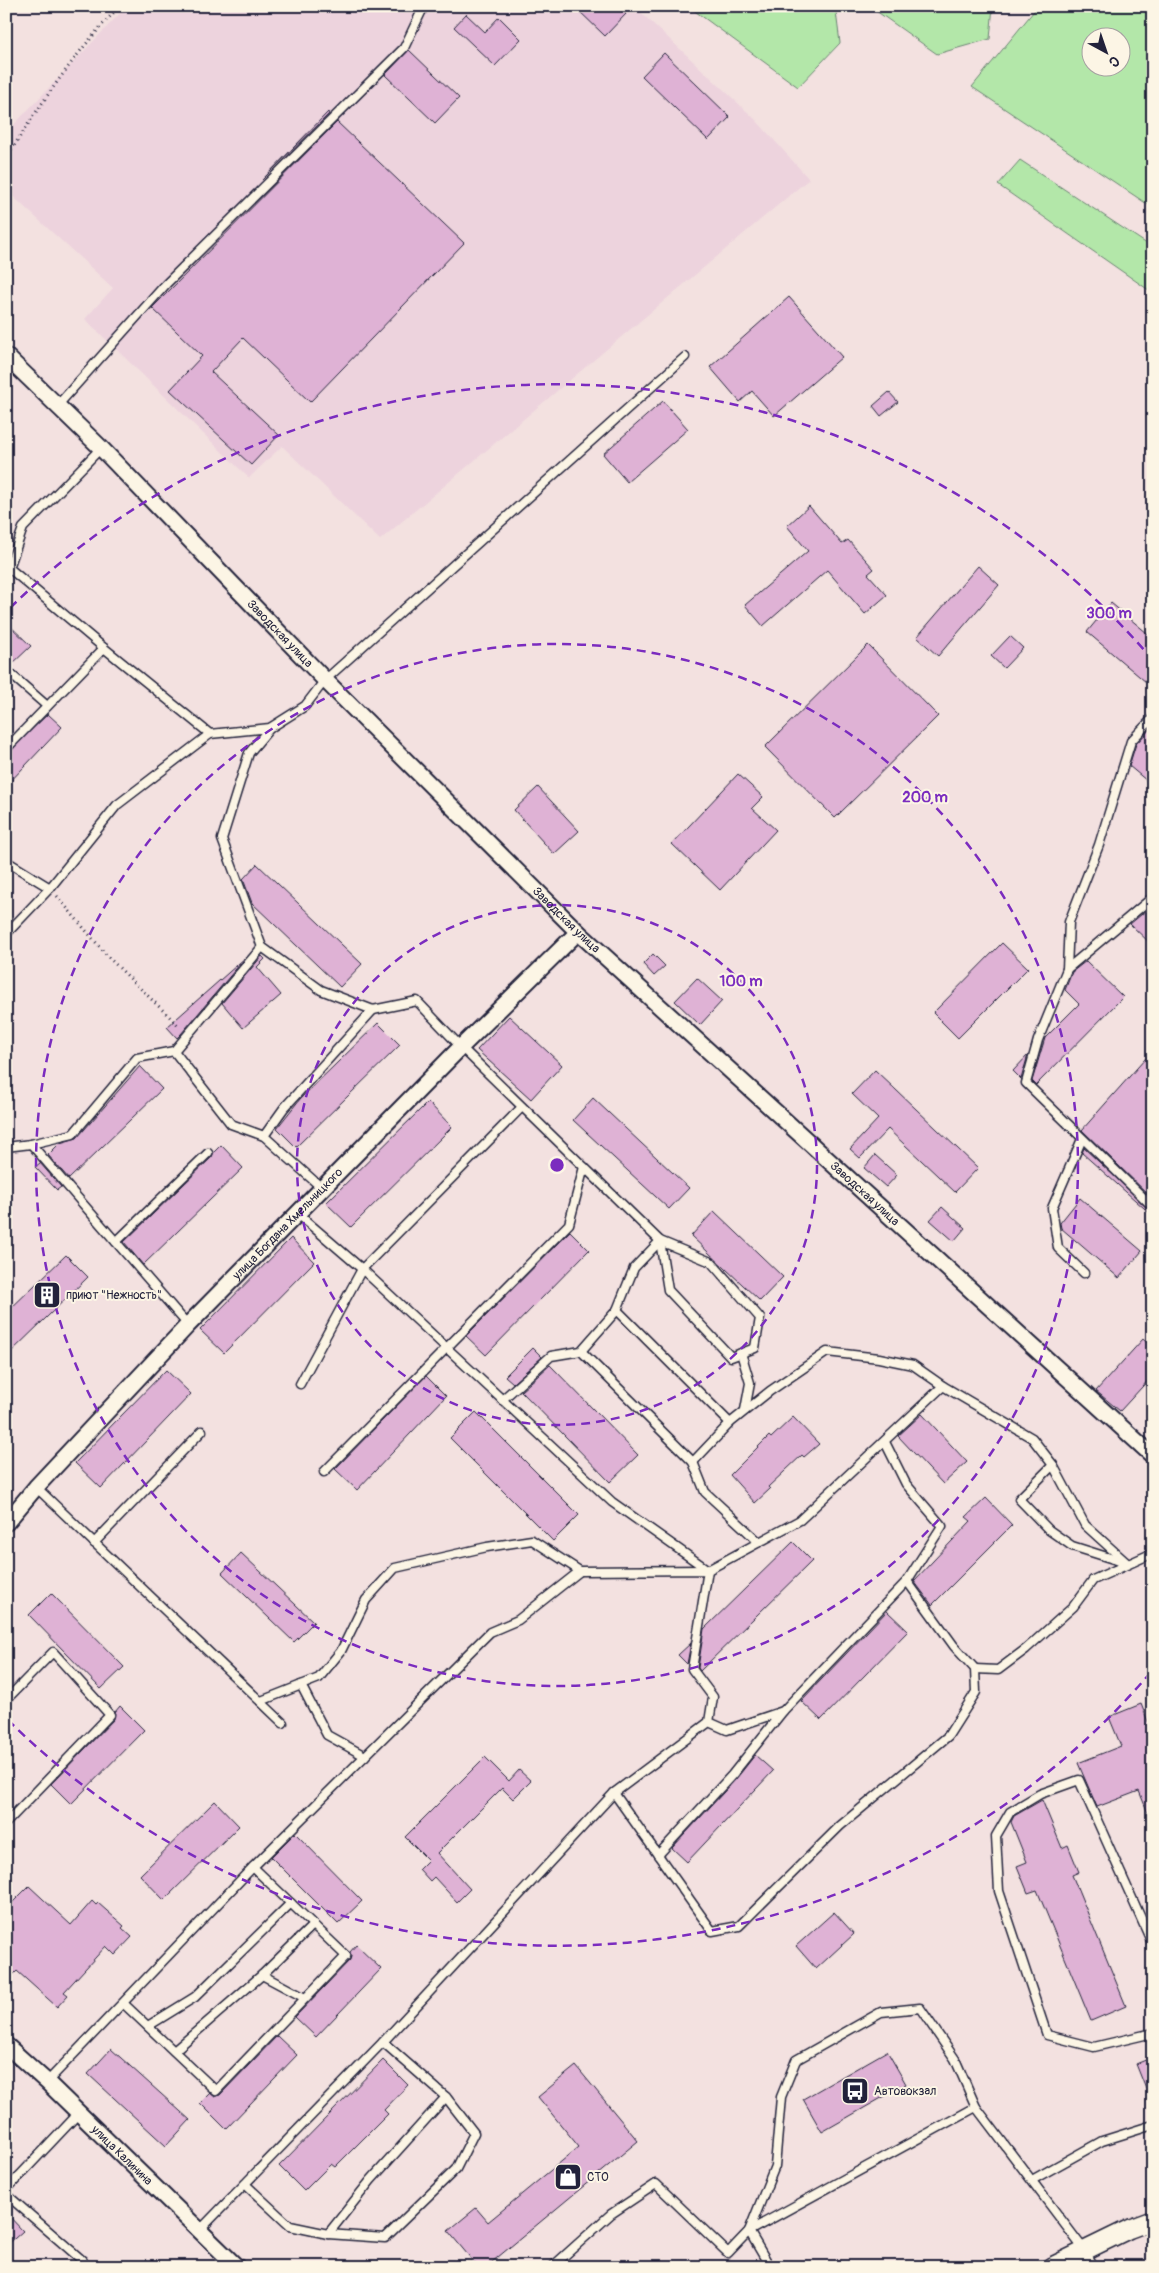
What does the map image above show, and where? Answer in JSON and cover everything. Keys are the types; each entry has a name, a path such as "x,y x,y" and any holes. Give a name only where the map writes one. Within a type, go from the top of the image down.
{"street":[{"name":"Заводская улица","path":"6,356 101,448 324,680 578,932 1153,1456"},
{"name":"улица Богдана Хмельницкого","path":"6,1523 36,1487 188,1325 323,1190 461,1047 578,932"},
{"name":"улица Калинина","path":"6,2044 48,2082 236,2267"},
{"path":"1051,2267 1129,2229 1153,2220"}],"lane":[{"path":"58,406 166,284 404,48 424,6"},
{"path":"660,1241 668,1290 731,1357 755,1348 760,1318 710,1262 660,1241 461,1047 417,1001 373,1010 321,990 262,947 222,839 249,753 270,728 305,706 324,680 685,357"},
{"path":"101,448 23,528 9,568 210,734"},
{"path":"6,749 104,648"},
{"path":"6,670 48,706"},
{"path":"1153,718 1131,741 1099,845 1069,922 1067,970 1038,1040 1026,1083 1153,1207"},
{"path":"6,931 8,932 50,888 117,805 210,734 270,728"},
{"path":"6,861 50,888"},
{"path":"1067,970 1153,897"},
{"path":"6,1147 31,1144 73,1134 138,1058 174,1051 262,947"},
{"path":"264,1136 284,1108 373,1010"},
{"path":"174,1051 231,1124 264,1136 323,1190"},
{"path":"300,1384 362,1269 522,1107"},
{"path":"1082,1139 1052,1208 1058,1248 1084,1273"},
{"path":"31,1144 188,1325"},
{"path":"116,1242 208,1153"},
{"path":"324,1472 569,1224 584,1167"},
{"path":"298,1214 362,1269 612,1502 708,1570"},
{"path":"502,1400 551,1356 581,1351 617,1310 634,1268 660,1241"},
{"path":"617,1310 730,1422"},
{"path":"581,1351 693,1462 705,1492 759,1542"},
{"path":"693,1462 730,1422 827,1352 879,1358 913,1365 943,1386 1032,1438 1053,1465 1085,1525 1128,1564"},
{"path":"741,1353 750,1383 745,1410"},
{"path":"262,1701 319,1678 340,1651 366,1600 395,1568 487,1547 532,1540 580,1571 708,1570 800,1520 943,1386"},
{"path":"94,1543 202,1431"},
{"path":"658,1855 732,1776 783,1711 907,1581 942,1526 906,1484 885,1442"},
{"path":"1053,1465 1019,1499 1049,1530 1072,1546 1128,1564"},
{"path":"36,1487 283,1723"},
{"path":"907,1581 954,1646 976,1669 998,1670 1026,1649 1073,1606 1093,1580 1153,1553"},
{"path":"200,2230 383,2042 614,1793 709,1722 714,1697 692,1669 708,1570"},
{"path":"48,2082 253,1867 490,1632 518,1620 580,1571"},
{"path":"6,1700 53,1652 110,1715 6,1823"},
{"path":"614,1793 712,1931 739,1926 840,1826 948,1736 976,1692 976,1669"},
{"path":"301,1685 327,1735 365,1756"},
{"path":"709,1722 727,1730 783,1711"},
{"path":"1153,1945 1079,1780 1040,1794 1010,1812 996,1836 998,1891 1047,2035 1094,2047 1153,2033"},
{"path":"124,2003 216,2091 346,1956 253,1867"},
{"path":"148,2026 195,1997 291,1903"},
{"path":"174,2051 262,1975 313,1925"},
{"path":"262,1975 305,1998"},
{"path":"749,2232 775,2166 782,2097 796,2060 881,2012 920,2008 955,2059 976,2106 1086,2251 1094,2267"},
{"path":"245,2184 290,2226 328,2234 384,2238 456,2169 474,2133 446,2096 383,2042"},
{"path":"328,2234 371,2180 446,2096"},
{"path":"552,2267 612,2214 656,2184 728,2253 749,2232 976,2106"},
{"path":"6,2190 79,2113"},
{"path":"1032,2180 1102,2141 1153,2125"},
{"path":"6,2194 83,2262 77,2267"},
{"path":"749,2232 770,2267"}],"path":[{"path":"6,158 85,44 120,6"},
{"path":"6,256 6,288"},
{"path":"50,888 109,958 187,1035"}],"shaded area":[{"path":"127,6 634,6 756,120 809,179 380,540 282,446 249,478 85,319 113,288 6,190 6,133"}],"green space":[{"path":"688,6 832,6 836,12 840,43 798,87"},
{"path":"869,6 993,6 990,39 937,54"},
{"path":"1038,6 1153,6 1153,208 972,87"},
{"path":"1020,160 1153,248 1153,293 998,185"}],"building":[{"path":"574,6 618,6 626,14 605,36"},
{"path":"466,14 485,32 499,17 521,39 495,66 454,27"},
{"path":"409,50 459,98 435,123 385,75"},
{"path":"664,53 730,117 708,140 642,76"},
{"path":"328,112 329,114 262,180"},
{"path":"337,122 464,243 310,402 243,338 211,372 279,435 251,465 170,390 202,356 152,308"},
{"path":"789,297 842,357 774,416 752,391 740,402 710,367"},
{"path":"889,392 898,402 881,416 873,406"},
{"path":"663,401 688,429 627,482 603,454"},
{"path":"809,506 842,544 848,540 874,569 868,574 887,595 865,614 827,570 763,626 745,605 808,551 787,526"},
{"path":"978,566 999,585 938,656 917,637"},
{"path":"1111,603 1153,638 1153,688 1087,632"},
{"path":"6,622 31,646 10,666 6,664"},
{"path":"1010,636 1023,648 1004,668 991,656"},
{"path":"868,645 938,716 835,818 765,747"},
{"path":"48,714 62,727 6,786 6,754"},
{"path":"1153,726 1153,786 1129,766 1136,744"},
{"path":"738,774 763,797 752,808 776,830 720,890 672,844"},
{"path":"538,787 579,831 554,854 514,810"},
{"path":"257,864 362,964 340,987 252,903 243,879"},
{"path":"1153,905 1153,946 1130,924"},
{"path":"1002,943 1028,968 958,1038 933,1013"},
{"path":"653,954 665,966 654,976 643,964"},
{"path":"262,956 265,959 257,967 281,995 243,1028 222,1003"},
{"path":"246,957 181,1034 177,1038 167,1027"},
{"path":"1086,961 1123,997 1036,1085 1032,1081 1045,1038 1079,1004 1065,990 1072,972"},
{"path":"697,978 722,1001 700,1025 675,1001"},
{"path":"509,1016 562,1065 531,1099 477,1050"},
{"path":"378,1023 400,1045 296,1147 277,1128 300,1099"},
{"path":"1153,1050 1153,1199 1082,1130"},
{"path":"1028,1055 1021,1079 1013,1071"},
{"path":"140,1066 162,1089 69,1179 48,1155 60,1143 77,1138"},
{"path":"875,1070 978,1168 955,1192 888,1129 860,1158 850,1149 878,1119 852,1094"},
{"path":"593,1098 689,1188 669,1209 573,1120"},
{"path":"428,1102 452,1127 351,1227 326,1203"},
{"path":"221,1145 243,1168 143,1265 124,1242 212,1157"},
{"path":"1084,1148 1153,1212 1153,1216 1082,1153"},
{"path":"875,1155 897,1175 886,1187 864,1168"},
{"path":"40,1163 61,1187 57,1190 35,1167"},
{"path":"1080,1198 1142,1251 1119,1278 1061,1228 1060,1223"},
{"path":"942,1207 965,1228 954,1241 930,1220"},
{"path":"714,1211 783,1277 760,1301 691,1236"},
{"path":"570,1231 589,1250 486,1355 466,1336"},
{"path":"291,1238 314,1262 224,1353 200,1330"},
{"name":"приют \"Нежность\"","path":"66,1255 88,1277 6,1357 6,1313"},
{"path":"1143,1339 1153,1348 1153,1375 1120,1411 1096,1391"},
{"path":"533,1348 542,1357 513,1383 505,1376"},
{"path":"550,1365 638,1455 610,1482 521,1391"},
{"path":"166,1370 191,1394 101,1488 75,1463"},
{"path":"426,1376 446,1396 357,1490 335,1469"},
{"path":"476,1412 579,1515 553,1541 450,1438"},
{"path":"922,1414 967,1462 943,1484 898,1436"},
{"path":"793,1417 819,1444 804,1457 802,1455 768,1487 770,1489 755,1503 730,1475 769,1436 771,1438"},
{"path":"986,1498 1012,1525 932,1605 914,1581 971,1521 966,1517"},
{"path":"793,1542 812,1561 700,1671 698,1668 704,1629"},
{"path":"241,1553 314,1622 294,1642 222,1573"},
{"path":"51,1593 124,1667 101,1689 29,1615"},
{"path":"887,1611 908,1631 821,1720 801,1701"},
{"path":"691,1643 687,1664 678,1655"},
{"path":"1141,1704 1153,1734 1152,1823 1139,1791 1097,1807 1078,1763 1121,1746 1109,1717"},
{"path":"120,1706 144,1730 71,1804 51,1784 114,1719 115,1712"},
{"path":"755,1755 773,1771 687,1862 672,1848 736,1779"},
{"path":"485,1757 509,1781 519,1770 531,1781 513,1799 502,1788 437,1853 470,1889 457,1902 434,1877 430,1881 419,1869 428,1860 405,1837"},
{"path":"1042,1800 1062,1848 1068,1845 1079,1872 1072,1875 1126,2006 1091,2021 1037,1890 1028,1893 1017,1866 1027,1862 1011,1822 1014,1816"},
{"path":"215,1801 239,1826 164,1900 140,1875"},
{"path":"295,1833 362,1901 338,1924 271,1857"},
{"path":"29,1886 71,1925 92,1901 96,1905 98,1903 124,1926 122,1928 132,1937 115,1955 106,1946 64,1992 68,1995 57,2007 17,1971 6,1982 6,1909"},
{"path":"834,1912 854,1934 816,1969 796,1946"},
{"path":"356,1945 381,1969 316,2037 295,2017 350,1960 350,1952"},
{"path":"277,2036 297,2055 226,2129 200,2103 210,2093 215,2097 220,2095"},
{"path":"111,2049 190,2120 166,2146 88,2074"},
{"name":"Автовокзал","path":"887,2051 906,2084 822,2132 803,2099"},
{"path":"1153,2057 1153,2104 1152,2104 1136,2064"},
{"path":"383,2060 408,2085 384,2110 388,2114 335,2167 331,2164 304,2191 279,2166"},
{"name":"СТО","path":"576,2066 638,2141 486,2267 478,2267 448,2231 476,2208 488,2222 579,2147 538,2097"},
{"path":"6,2213 23,2231 6,2246"}],"place":[{"name":"приют \"Нежность\"","path":"47,1295"},
{"name":"Автовокзал","path":"855,2091"},
{"name":"СТО","path":"568,2177"}]}
